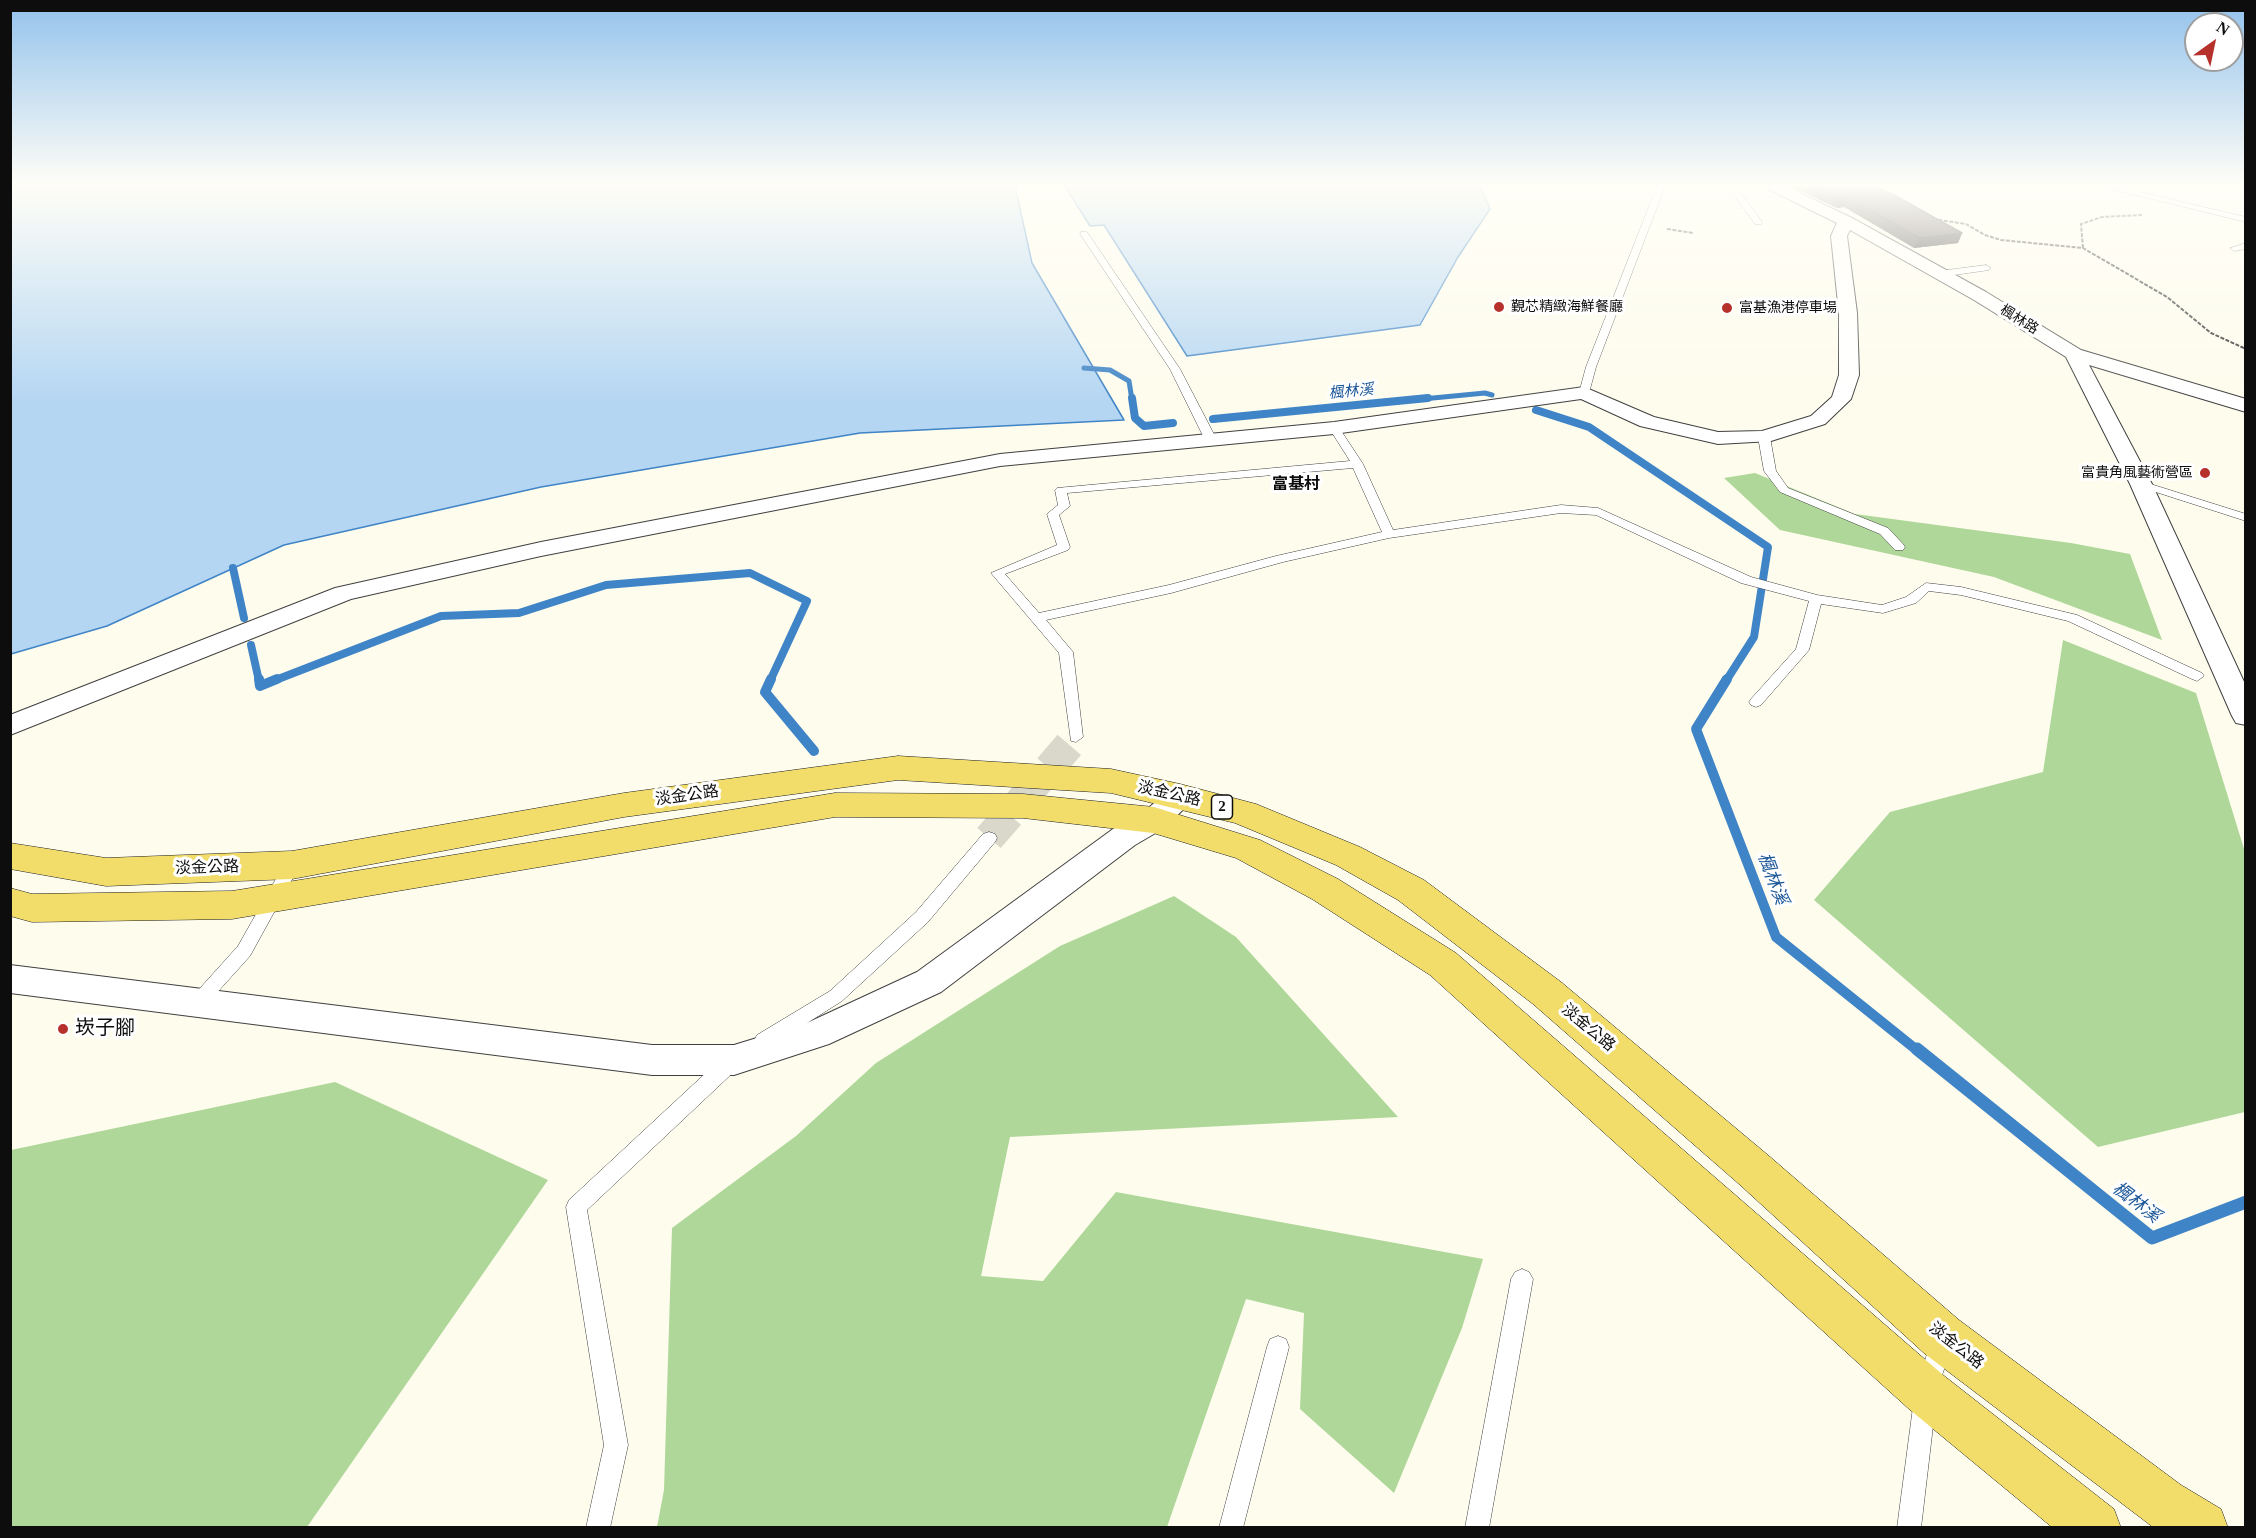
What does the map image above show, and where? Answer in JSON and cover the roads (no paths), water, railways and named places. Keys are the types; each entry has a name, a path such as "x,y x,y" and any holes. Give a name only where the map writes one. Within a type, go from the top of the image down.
{"main road":[{"name":"淡金公路","path":"10,856 106,872 292,865 624,805 898,768 1111,781 1324,889 1443,964 1926,1392 2095,1527"},
{"name":"淡金公路","path":"10,902 32,908 232,905 835,805 1167,808 1244,813 1348,856 1411,890 1546,993 1754,1170 1942,1337 2163,1503 2202,1527"}],"street":[{"path":"10,726 344,592 552,547 1000,460 1334,428 1584,393 1647,422 1718,438 1764,437 1818,420 1841,399 1849,375 1848,313 1842,258"},
{"name":"楓林路","path":"1911,258 1980,296 2074,354 2246,406"},
{"path":"2074,354 2141,484 2246,716"},
{"path":"10,979 199,1001 652,1060 734,1060 817,1034 929,982 1124,837 1167,808"}],"lane":[{"path":"1100,258 1175,369 1211,440"},
{"path":"1584,393 1591,367 1633,258"},
{"path":"1940,274 1986,268"},
{"path":"1334,428 1357,464 1389,534"},
{"path":"1764,437 1770,471 1784,490 1884,531 1899,547"},
{"path":"1076,737 1066,652 997,573 1064,547 1053,514 1064,506 1061,490 1357,464"},
{"path":"2141,484 2246,518"},
{"path":"1036,618 1171,589 1280,559 1389,534 1561,508 1598,512 1746,580 1816,599 1883,609 1911,600 1926,587 1961,591 2072,618 2197,676"},
{"path":"1756,702 1802,650 1816,599"},
{"path":"598,1527 616,1445 576,1207 734,1060 836,996 921,917 989,838"},
{"path":"199,1001 244,951 292,865"},
{"path":"1477,1527 1522,1279"},
{"path":"1909,1527 1926,1392 1942,1337"},
{"path":"1231,1527 1278,1347"}],"water":[{"path":"11,258 1031,258 1124,420 860,433 541,487 284,545 107,626 11,654"},
{"path":"1125,258 1458,258 1420,325 1187,356"}],"waterway":[{"name":"楓林溪","path":"1084,368 1110,370 1129,381 1132,400"},
{"name":"楓林溪","path":"1412,400 1485,393 1492,395"},
{"name":"楓林溪","path":"1132,398 1135,418 1144,426 1173,423"},
{"name":"楓林溪","path":"1213,419 1428,398"},
{"name":"楓林溪","path":"1536,410 1589,427 1768,547 1754,637 1726,681"},
{"path":"233,568 244,618"},
{"path":"273,681 441,616 519,613 606,585 750,573 807,601 770,681"},
{"path":"251,645 259,681"},
{"path":"259,679 260,686 277,679"},
{"path":"771,679 765,692 814,751"},
{"name":"楓林溪","path":"1727,679 1696,729 1776,937 1918,1051"},
{"name":"楓林溪","path":"1917,1049 2152,1238 2246,1202"}],"tunnel":[{"path":"989,838 1076,737"}],"place":[{"name":"覲芯精緻海鮮餐廳","path":"1499,307"},
{"name":"富基漁港停車場","path":"1727,308"},
{"name":"富貴角風藝術營區","path":"2205,473"},
{"name":"崁子腳","path":"63,1029"}],"district":[{"name":"富基村","path":"1296,485"}]}
